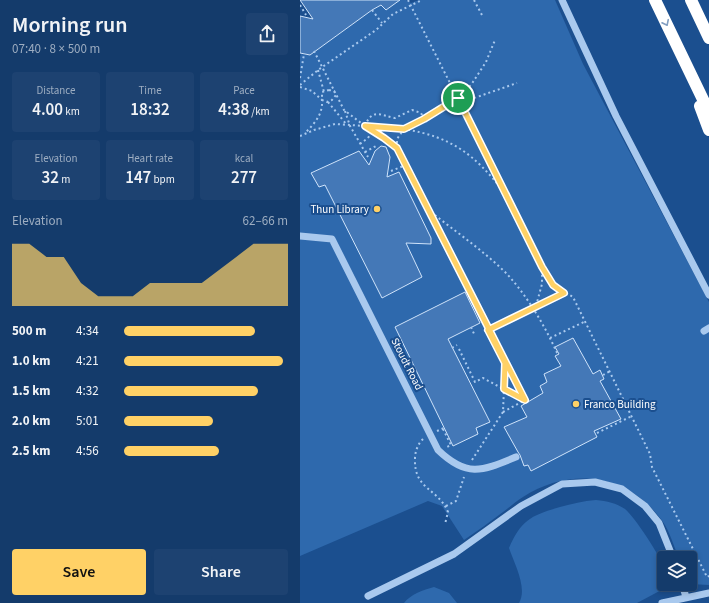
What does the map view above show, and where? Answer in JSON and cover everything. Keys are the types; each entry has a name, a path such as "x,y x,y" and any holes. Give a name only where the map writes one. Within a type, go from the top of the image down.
{"highway":[{"path":"655,0 709,112"},
{"path":"692,0 709,29"},
{"path":"692,0 709,38"},
{"path":"677,46 709,130"}],"lane":[{"path":"562,0 616,116 709,295"},
{"name":"Stoudt Road","path":"300,236 332,239 432,433 438,450 450,462 467,469 479,470 516,457"},
{"path":"368,596 454,554 521,506 562,484 595,482 622,489 645,506 659,523 670,551"},
{"path":"684,591 686,597"},
{"path":"662,603 709,593"},
{"path":"680,603 686,597"}],"path":[{"path":"408,0 542,267 553,285 564,293 573,297 586,321 650,454 652,467 707,577 709,576"},
{"path":"347,125 328,102 322,100 312,92 300,86 318,70 376,30 393,14 422,0"},
{"path":"474,0 483,17"},
{"path":"300,5 306,15"},
{"path":"372,10 382,23"},
{"path":"397,148 397,139 404,129 424,119 458,98 471,85 486,62 495,40"},
{"path":"314,51 344,110 350,126 368,157"},
{"path":"300,78 304,54"},
{"path":"304,135 320,114 322,106 322,92 324,92 318,70"},
{"path":"460,103 517,83"},
{"path":"324,92 329,90 334,91"},
{"path":"328,102 336,95"},
{"path":"344,110 397,148 488,330 526,402"},
{"path":"365,126 370,117 379,113 395,118 412,110 421,113 424,119"},
{"path":"300,136 335,124 404,129 429,134 447,141 462,150 488,172 507,196"},
{"path":"360,144 368,138 373,130"},
{"path":"365,152 376,146 378,148"},
{"path":"391,171 406,165"},
{"path":"430,212 494,262 519,289 532,308 558,354"},
{"path":"536,306 542,284 542,267"},
{"path":"484,332 564,293"},
{"path":"550,338 586,321"},
{"path":"471,328 475,336"},
{"path":"452,348 457,345"},
{"path":"459,349 476,382 483,378 526,402"},
{"path":"505,363 502,412 526,402"},
{"path":"602,375 610,371"},
{"path":"597,433 632,416"},
{"path":"438,431 444,428 451,445 447,447 443,442"},
{"path":"439,437 432,433 421,440 415,452 415,467 420,482 428,490 440,497 446,506 448,512 444,524"}],"shaded area":[{"path":"400,0 406,0 411,3 419,0 555,0 583,64 709,302 709,585 697,584 697,551 676,551 663,522 649,506 634,493 617,485 599,480 580,479 561,481 542,487 520,499 464,540 442,506 428,501 300,556 300,57 301,54 310,55 381,5 386,10"},
{"path":"587,501 604,501 622,507 635,520 657,555 657,591 660,591 637,603 519,603 522,590 521,583 509,548 518,531 528,520 535,516 560,507"},
{"path":"434,587 449,593 457,603 404,603 414,595"}],"building":[{"path":"300,0 400,0 386,10 381,5 372,10 310,55 300,53 300,16 313,19"},
{"name":"Thun Library","path":"381,146 386,147 390,157 387,177 399,172 431,238 431,244 406,243 422,277 382,298 325,185 319,187 311,173 359,151 369,165 375,151"},
{"path":"465,292 480,323 448,339 490,422 476,428 478,434 453,446 395,327"},
{"name":"Franco Building","path":"573,338 593,374 600,370 604,379 600,381 621,419 594,431 597,437 531,471 528,465 524,466 520,455 504,427 527,417 521,406 543,393 540,386 547,382 544,374 561,366 555,356 559,354 555,347"}],"place":[{"name":"Thun Library","path":"377,209"},
{"name":"Franco Building","path":"576,404"}],"route":[{"path":"458,98 424,119 404,129 365,126 373,130 397,148 488,330 525,400 504,389 505,363 488,330 564,293 553,285 542,267 458,98"}]}
